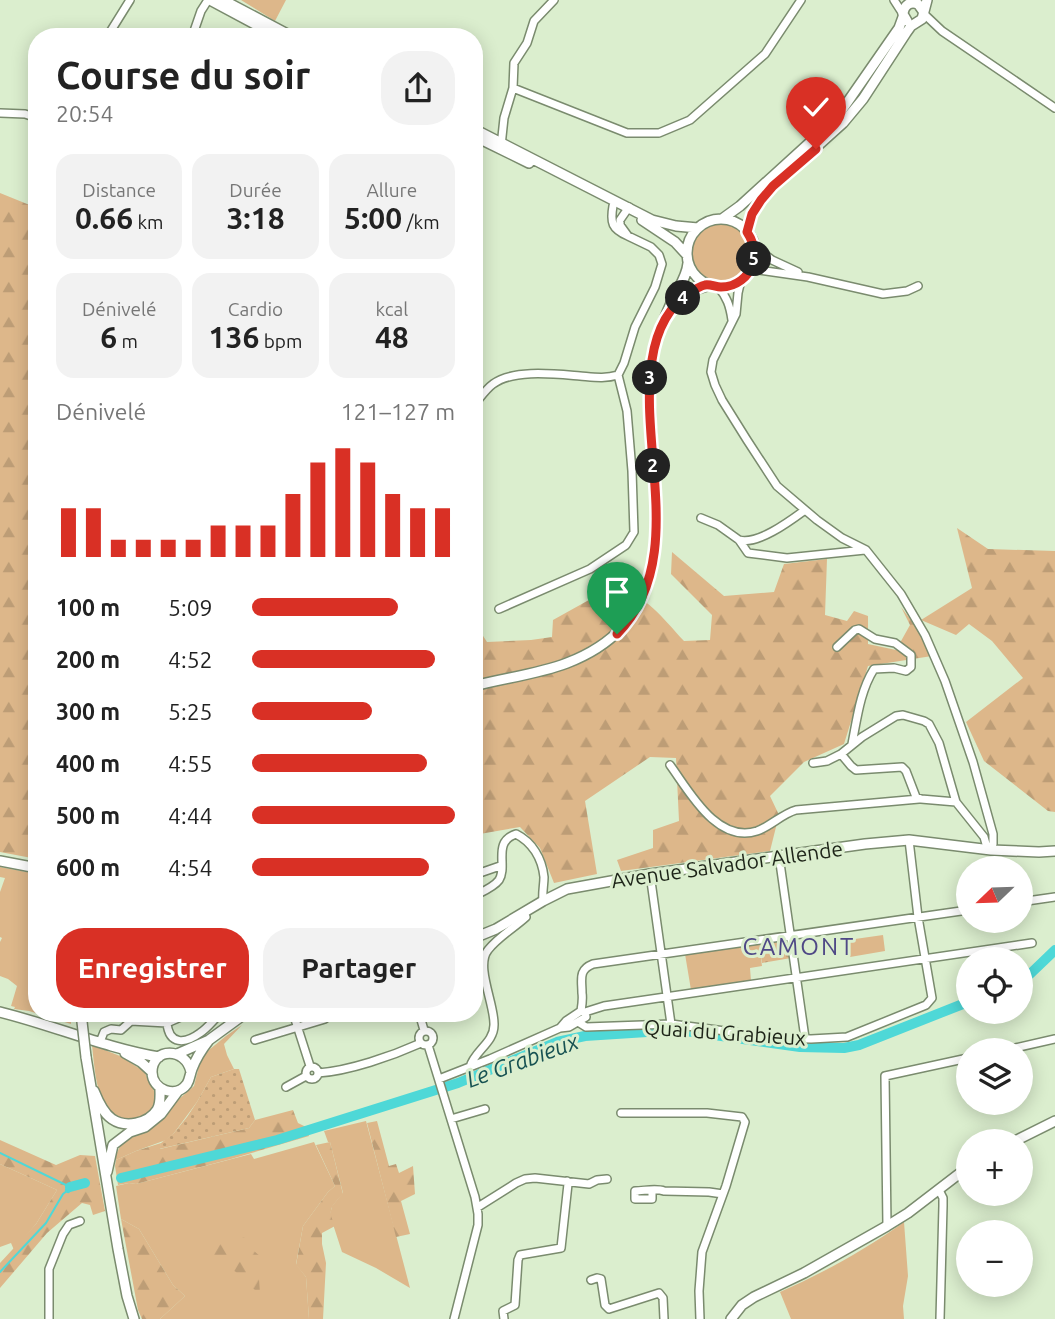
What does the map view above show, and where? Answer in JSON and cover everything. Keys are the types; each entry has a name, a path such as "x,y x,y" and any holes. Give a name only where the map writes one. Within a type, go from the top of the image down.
{"main road":[{"path":"209,0 227,3 276,28"},
{"path":"747,232 752,214 773,186 843,124 863,99 906,33 922,19 927,0"},
{"path":"483,684 566,664 594,652 627,624 651,577 655,551 650,377 656,338 687,272 691,236 705,223 722,219 740,206 842,110 899,28 905,7 913,2 918,4 923,12"},
{"path":"227,3 265,28"},
{"path":"903,15 908,22 916,23"},
{"path":"483,135 613,206 676,226 698,228"},
{"path":"483,139 627,210 646,222 675,242 696,276 714,286"},
{"path":"667,316 691,292 706,285 730,285 741,280 748,272 754,246 747,232 736,223 722,219"},
{"name":"Avenue Salvador Allende","path":"483,934 566,889 650,874 909,840 991,850 1055,851"},
{"path":"0,861 28,866"},
{"path":"0,1012 28,1019"},
{"path":"37,1022 112,1046 159,1057"},
{"path":"82,1022 88,1075 127,1296 134,1319"},
{"path":"177,1054 209,1040 231,1022"},
{"path":"106,1177 113,1145 130,1132 145,1127 161,1114 187,1083 199,1054 209,1040"},
{"path":"112,1046 141,1062 152,1072"},
{"path":"178,1091 160,1088 153,1079 155,1061 171,1053 177,1054 187,1060 191,1072"},
{"path":"88,1075 103,1111 112,1120 129,1125 145,1121 156,1112 160,1103 160,1088"},
{"path":"1033,1132 1055,1121"},
{"path":"731,1319 754,1297 887,1226 956,1176"}],"street":[{"path":"113,28 130,0"},
{"path":"195,28 201,11 209,0"},
{"path":"500,146 504,118 513,88 514,63 527,43 534,21 554,0"},
{"path":"513,88 627,133 659,133 690,120 765,54 801,0"},
{"path":"896,0 913,2"},
{"path":"896,0 903,15"},
{"path":"923,12 942,30 1055,108"},
{"path":"916,23 928,24 942,30"},
{"path":"0,113 28,115"},
{"path":"499,609 590,569 626,545 634,532 627,411 618,375 662,264 659,255 651,247 615,228 612,222 613,206"},
{"path":"627,210 620,220 620,225 628,236"},
{"path":"754,246 772,260 808,276"},
{"path":"748,272 759,270 808,276 883,294 907,291 918,286"},
{"path":"741,280 736,314 713,360 711,372 715,385 777,486 842,538 866,550 901,594 925,635 946,681 993,834 991,850"},
{"path":"714,286 728,300 732,321"},
{"path":"483,394 502,378 524,374 607,379 618,375"},
{"path":"739,540 752,540 768,533 805,510"},
{"path":"701,518 718,525 739,540 748,553 787,558 866,550"},
{"path":"837,647 859,629 875,639 895,643 911,655 911,667 906,671 894,668 874,669 868,678 852,745"},
{"path":"813,763 827,761 841,754 896,716 904,715 925,721 939,743 956,802 984,836 991,850"},
{"path":"841,754 848,764 856,769 902,767 915,796 919,799"},
{"path":"670,765 708,816 723,827 740,833 768,826 796,810 919,799 956,802"},
{"path":"483,891 499,881 503,844 509,836 516,834 537,852 544,875 543,901"},
{"path":"909,840 925,958"},
{"path":"779,856 805,1038"},
{"path":"483,872 500,866"},
{"path":"650,874 671,1024"},
{"path":"1033,900 1055,897"},
{"path":"470,1067 493,1034 495,1024 484,967 485,955 526,917 524,912"},
{"path":"584,1014 581,974 593,964 956,912"},
{"path":"439,1081 560,1028 569,1027 584,1014 667,997 1032,943"},
{"name":"Quai du Grabieux","path":"584,1014 586,1027 671,1024 769,1037 847,1037 930,1002 932,998 925,958"},
{"path":"100,1042 104,1032 111,1029 121,1030 127,1022"},
{"path":"163,1022 172,1022"},
{"path":"167,1023 167,1030 172,1038 178,1041 200,1033 212,1022"},
{"path":"296,1022 310,1066 307,1069 309,1079"},
{"path":"255,1040 316,1022"},
{"path":"422,1022 424,1030"},
{"path":"286,1087 316,1077 318,1073 344,1069 433,1040 434,1036 424,1030"},
{"path":"424,1030 419,1036 425,1044 439,1081 478,1208 475,1240 454,1319"},
{"path":"1033,1044 1055,1039"},
{"path":"887,1226 885,1076 956,1061"},
{"path":"310,1066 316,1068 318,1073"},
{"path":"451,1119 485,1109"},
{"path":"621,1113 706,1113 742,1117 745,1122 702,1252 700,1319"},
{"path":"478,1208 525,1180 535,1178 589,1184 597,1180 607,1180"},
{"path":"504,1319 503,1311 515,1305 520,1255 561,1248 567,1181"},
{"path":"939,1189 943,1198 940,1319"},
{"path":"652,1190 723,1194"},
{"path":"49,1319 49,1269 63,1234 69,1225 80,1221"},
{"path":"591,1280 601,1279 605,1306 609,1309 659,1293 663,1298 664,1319"}],"green space":[{"path":"241,0 286,0 275,21"},
{"path":"0,193 28,204 28,857 0,852"},
{"path":"722,223 743,232 752,253 743,274 722,283 701,274 692,253 701,232"},
{"path":"957,528 988,549 1055,551 1055,812 1048,811 984,761 966,722 1023,678 992,641 969,624 956,635 921,620 972,588"},
{"path":"672,552 724,596 774,592 784,564 827,559 825,615 847,621 854,611 868,616 868,644 896,650 910,625 901,607 932,656 868,666 844,744 804,762 770,796 779,815 770,851 621,871 617,860 653,848 653,830 679,821 676,758 650,757 585,801 597,874 554,883 540,848 520,827 483,833 483,636 487,642 552,637 553,620 614,586 645,602 684,641 710,640 712,615 671,574"},
{"path":"0,867 28,872 28,1011 11,1006 17,986 0,976 0,892 5,878 0,877"},
{"path":"883,935 885,951 850,957 848,940"},
{"path":"787,941 791,958 762,963 759,944"},
{"path":"759,944 762,966 750,968 751,981 691,990 685,954"},
{"path":"242,1025 224,1044 234,1069 211,1077 197,1102 166,1140 116,1160 121,1144 127,1138 154,1127 165,1117 172,1105 194,1086 204,1054"},
{"path":"92,1045 120,1056 145,1072 156,1096 151,1112 137,1119 128,1119 120,1118 107,1109 98,1087"},
{"path":"239,1069 255,1120 249,1128 159,1149 161,1143 174,1133 187,1117 211,1077"},
{"path":"293,1110 298,1123 306,1127 309,1136 136,1184 118,1185 116,1160 136,1151 161,1143 160,1149 249,1128 255,1120"},
{"path":"366,1121 410,1288 342,1252 330,1215 332,1206 343,1193 330,1142 324,1131"},
{"path":"377,1121 389,1166 396,1164 399,1173 413,1166 415,1194 401,1201 410,1234 396,1237 367,1123"},
{"path":"0,1140 56,1165 80,1155 95,1156 105,1211 93,1215 90,1205 82,1203 47,1233 0,1288 0,1263 36,1224 57,1190 0,1164"},
{"path":"314,1142 335,1186 303,1226 296,1264 306,1277 309,1319 160,1319 185,1296 173,1285 139,1229 121,1219 116,1186 136,1184 251,1154 254,1159"},
{"path":"330,1142 343,1194 332,1208 331,1216 335,1226 322,1233 326,1263 323,1319 309,1319 306,1277 296,1265 303,1226 335,1186 316,1145"},
{"path":"0,1164 57,1190 36,1224 14,1250 11,1243 0,1247"},
{"path":"121,1219 139,1229 173,1285 185,1296 160,1319 142,1319 138,1310"},
{"path":"904,1222 908,1276 903,1306 904,1319 791,1319 780,1292 844,1260"},
{"path":"213,1233 236,1248 243,1237 252,1241 254,1251 261,1257 258,1265 260,1293 240,1281 236,1272 229,1268 221,1271 207,1263 208,1254 203,1249"}],"waterway":[{"name":"Le Grabieux","path":"1033,971 1055,950"},
{"name":"Le Grabieux","path":"121,1178 277,1140 458,1083 557,1042 585,1036 678,1030 800,1047 844,1048 859,1045 956,1007"},
{"path":"0,1153 70,1187"},
{"name":"Le Grabieux","path":"70,1187 85,1183"},
{"path":"0,1272 46,1223 68,1190"}],"district":[{"name":"CAMONT","path":"799,946"}],"route":[{"path":"617,634 627,624 641,600 651,577 655,551 650,377 656,338 667,316 691,292 706,285 724,287 745,276 754,255 754,246 747,232 752,214 773,186 816,149"}]}
